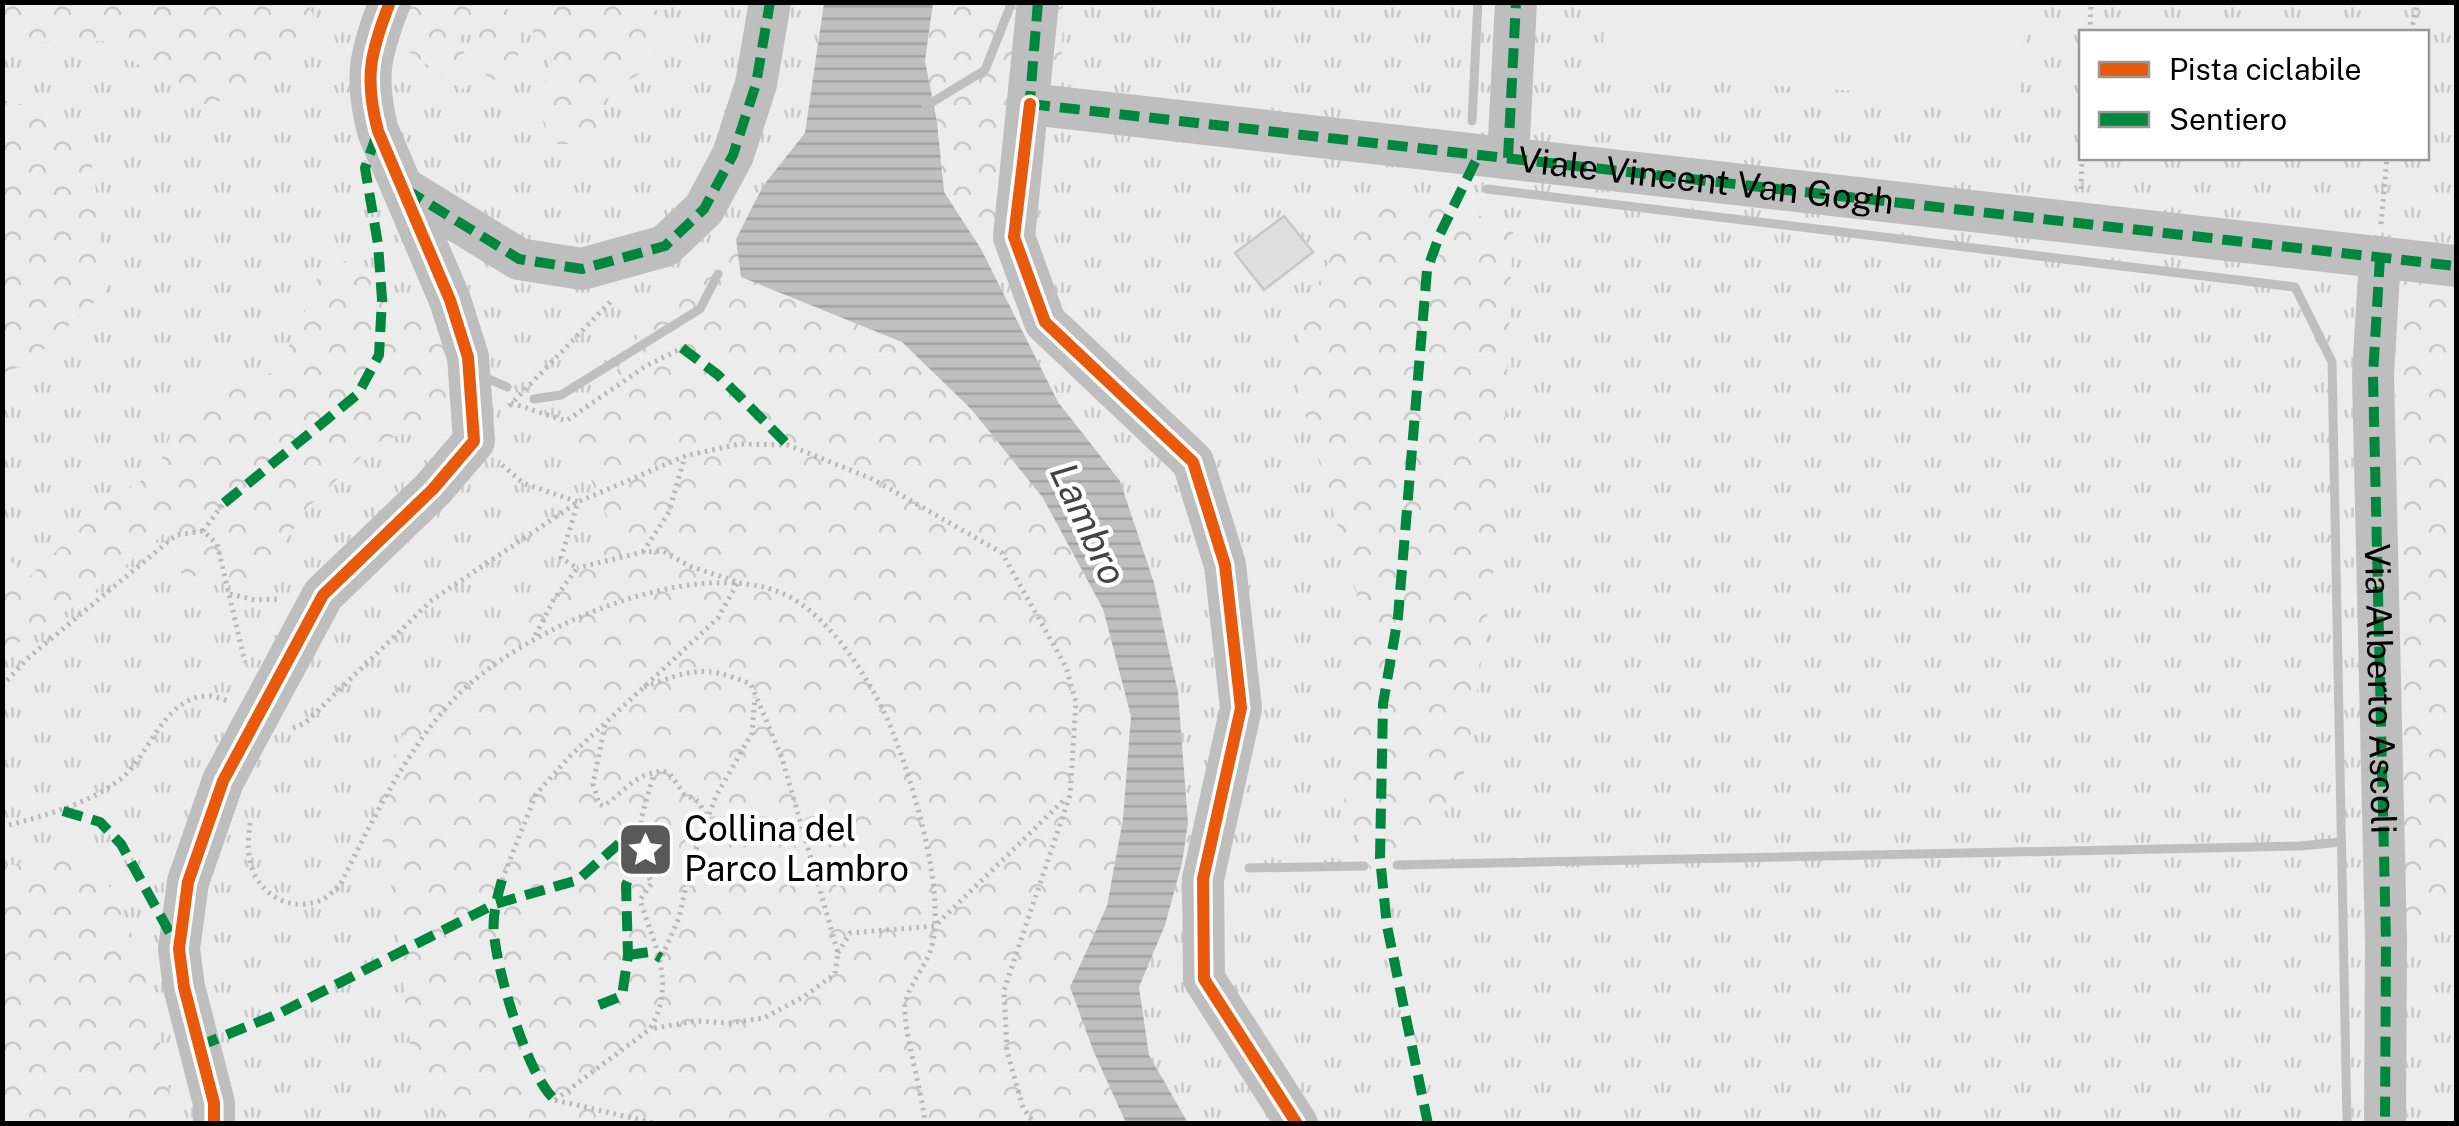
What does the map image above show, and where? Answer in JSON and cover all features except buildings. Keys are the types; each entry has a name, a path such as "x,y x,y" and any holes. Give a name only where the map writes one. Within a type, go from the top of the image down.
{"street":[{"path":"214,1124 214,1104 184,987 179,949 188,882 223,781 323,595 433,489 474,441 468,357 444,284 378,131 371,104 369,67 390,2"},
{"path":"405,189 519,259 582,268 665,246 704,209 733,154 756,84 770,2"},
{"path":"1038,2 1014,237 1045,322 1193,462 1225,565 1241,708 1203,879 1204,980 1297,1124"},
{"path":"1508,158 1516,2"},
{"name":"Viale Vincent Van Gogh","path":"1030,104 2456,266"},
{"name":"Via Alberto Ascoli","path":"2380,257 2372,376 2385,923 2385,1124"}],"path":[{"path":"2090,30 2091,2"},
{"path":"2411,30 2418,2"},
{"path":"2380,257 2388,160"},
{"path":"578,502 523,482 474,441 623,289"},
{"path":"512,403 566,420 646,366 682,348"},
{"path":"2,827 63,811 121,780 182,704 206,696 236,703 254,724 290,730 305,723 432,600 578,502 685,456 739,444 788,446 870,478 1002,553 1066,667 1076,702 1070,795 1004,990 1007,1051 1023,1108 1035,1124"},
{"path":"642,552 669,512 685,456"},
{"path":"577,568 561,558 578,502"},
{"path":"2,686 28,658 176,535 203,531 224,503"},
{"path":"203,531 217,544 241,640 254,724"},
{"path":"534,639 577,568 642,552 663,551 689,566 784,594 821,618 844,648 894,733 931,869 934,926 930,950 905,1006 926,1124"},
{"path":"250,819 248,857 260,885 285,903 320,901 339,887 421,740 443,712 489,668 534,639 607,606 669,587 738,582"},
{"path":"502,880 536,794 718,618 738,582"},
{"path":"230,594 255,600 323,595"},
{"path":"644,687 691,671 718,670 752,684 782,758 838,953"},
{"path":"661,958 679,918 692,860 716,796 752,733 756,694"},
{"path":"605,724 593,784 599,804 617,799 643,776 653,776 661,770 670,774 684,794 699,802 707,819"},
{"path":"653,776 642,816 638,858 652,883 640,900 661,958 664,987 657,1018 650,1029 556,1100 658,1124"},
{"path":"650,1029 695,1021 730,1024 764,1018 805,996 834,974 838,953 850,933 934,926 1070,795"},
{"path":"699,802 716,796"}],"green space":[{"path":"307,2 314,17 301,55 236,98 199,105 103,41 3,43 3,3"},
{"path":"2,3 2456,3 2456,1123 3,1123"},
{"path":"409,3 500,3 518,18 518,57 509,77 491,80 477,67 478,29 458,37 472,73 462,90 400,45 397,26"},
{"path":"531,3 649,3 661,14 657,53 646,70 612,90 590,144 550,144 540,105 552,61 533,35"},
{"path":"933,3 1063,3 1061,93 1004,207 982,235 981,249 944,192 937,122 925,61"},
{"path":"1606,3 2026,3 2020,101 1601,75"},
{"path":"3,100 55,115 80,132 95,184 105,292 29,363 3,373"},
{"path":"1449,200 1513,232 1501,514 1467,767 1410,882 1370,869 1344,805 1357,593 1298,390 1301,320 1331,257 1378,205"},
{"path":"736,239 741,277 902,342 972,410 1043,498 1103,609 1131,716 1123,819 1107,906 1070,987 1126,1123 447,1123 412,1060 394,904 375,799 426,682 617,539 572,437 679,276"},
{"path":"2392,243 2456,243 2456,922 2406,925"},
{"path":"344,261 368,267 398,315 430,307 453,359 452,417 376,443 309,506 258,583 182,575 167,531 87,597 3,653 2,553 28,578 118,493 156,473 178,416 215,380 274,373 297,332 317,279"},
{"path":"89,847 124,915 146,971 171,1100 163,1123 3,1123 3,867"}],"water":[{"name":"Lambro","path":"824,3 933,3 925,61 937,122 944,192 981,249 1058,402 1120,481 1154,583 1178,693 1188,823 1165,925 1139,987 1149,1055 1188,1123 1126,1123 1070,987 1107,906 1123,819 1131,716 1103,609 1043,498 972,410 902,342 741,277 736,239 763,186 805,133"}],"waterway":[{"path":"926,106 985,70 1012,2"},
{"path":"1472,121 1478,2"},
{"path":"1487,189 2295,287 2332,362 2347,1124"},
{"path":"534,399 561,395 700,309 718,274"},
{"path":"482,376 507,387"},
{"path":"1397,865 2300,846 2341,842"},
{"path":"1249,868 1364,866"}],"marked path":[{"path":"405,189 519,259 582,269 665,246 704,209 733,155 756,84 770,2"},
{"path":"1029,111 1038,2"},
{"path":"1508,158 1516,2"},
{"path":"1030,104 2456,266"},
{"path":"224,503 358,394 379,355 382,299 378,244 365,168 378,131"},
{"path":"1428,1124 1387,926 1380,858 1383,704 1398,617 1427,270 1479,154"},
{"path":"2380,257 2373,375 2386,942 2385,1124"},
{"path":"682,348 718,375 788,445"},
{"path":"63,811 100,822 121,844 177,946"},
{"path":"199,1046 278,1014 495,904 578,880 623,840 640,834"},
{"path":"599,1005 622,996 628,955 626,885 638,858"},
{"path":"502,880 494,926 503,979 525,1049 555,1100"},
{"path":"628,955 650,952 661,958"}],"cycle path":[{"path":"214,1124 214,1103 184,987 179,949 188,882 223,781 323,595 433,489 474,441 468,357 450,300 378,131 374,112 371,66 390,2"},
{"path":"1030,104 1014,237 1045,322 1193,462 1225,565 1241,708 1203,879 1204,979 1297,1124"}],"place":[{"name":"Collina del Parco Lambro","path":"645,849"}]}
